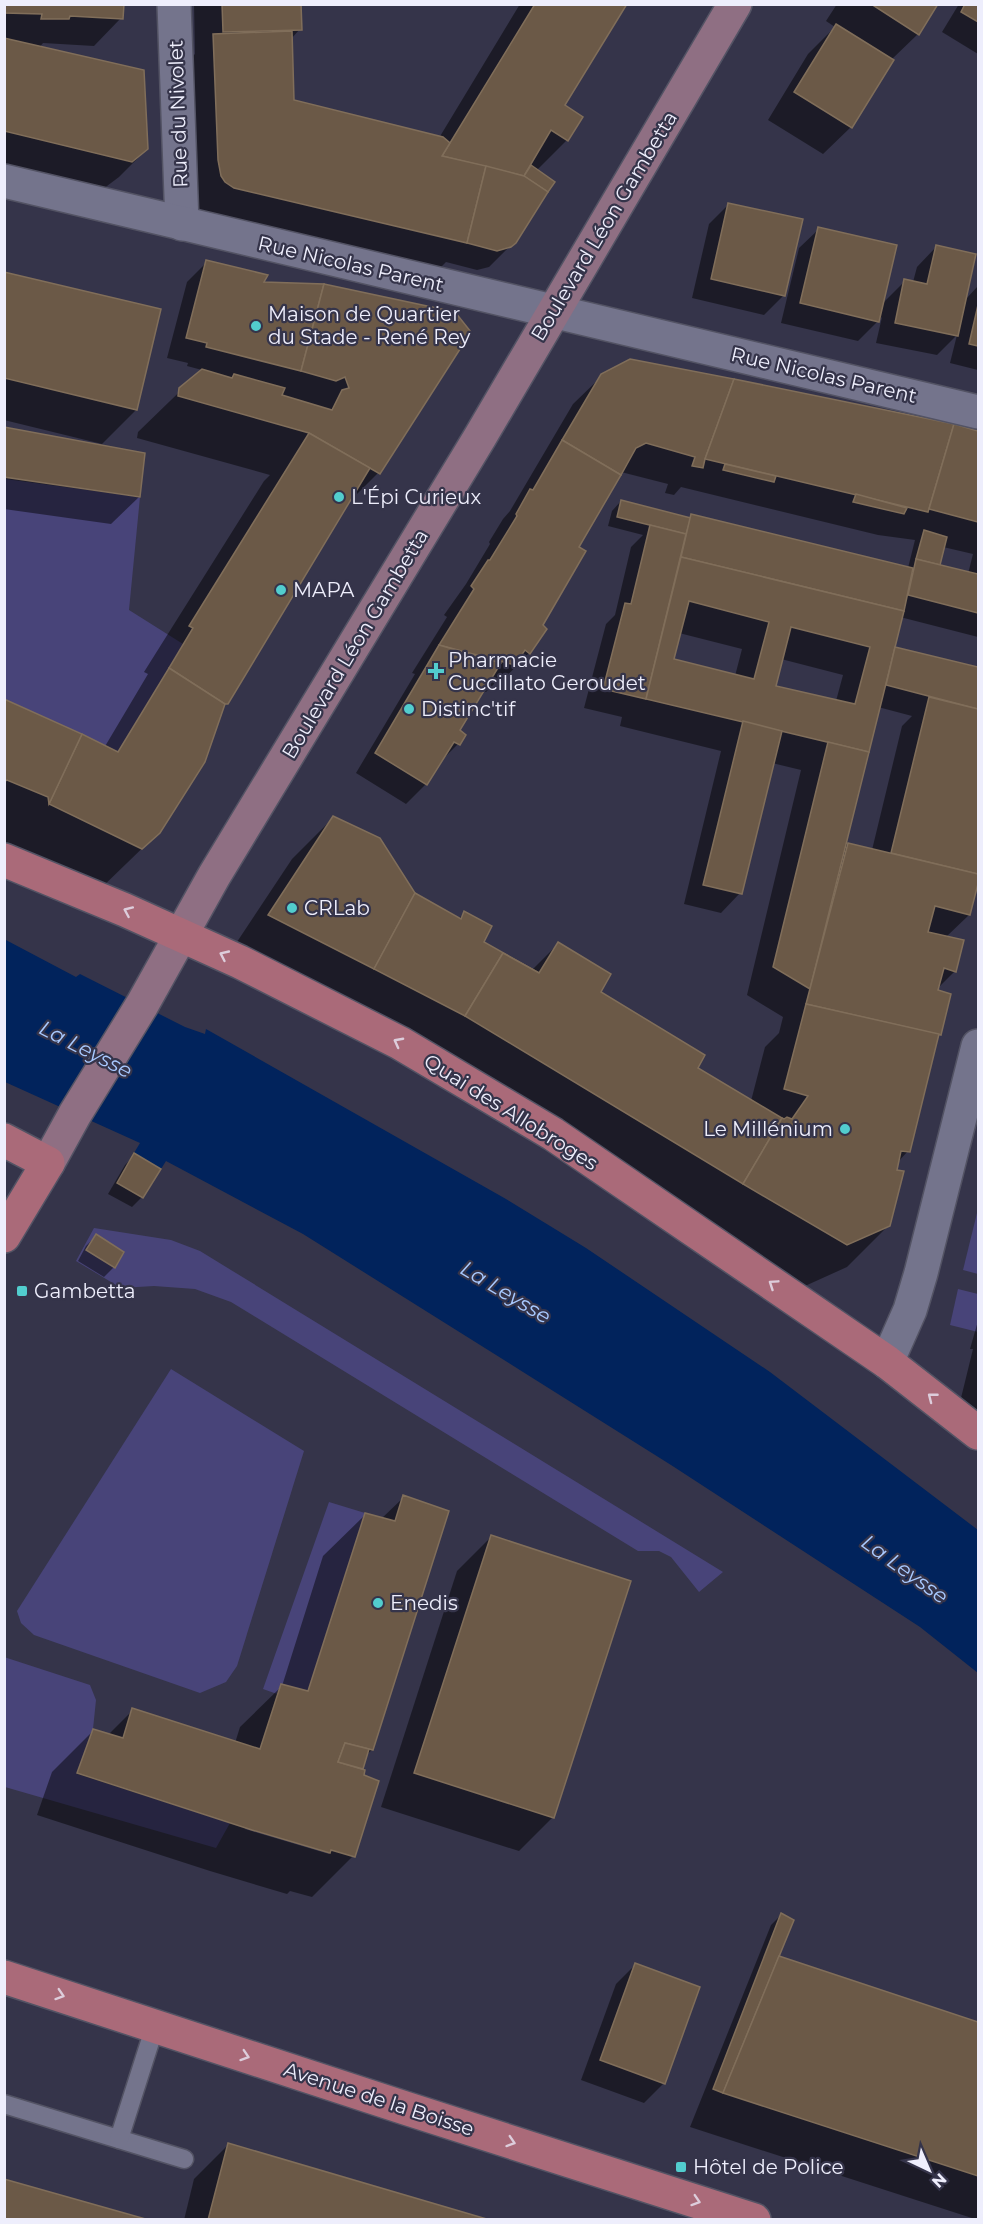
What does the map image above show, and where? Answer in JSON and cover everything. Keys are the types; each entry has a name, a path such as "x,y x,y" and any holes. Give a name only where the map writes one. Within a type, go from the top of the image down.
{"main road":[{"name":"Boulevard Léon Gambetta","path":"48,1163 75,1114 142,1005 235,841 554,312 735,4"},
{"name":"Quai des Allobroges","path":"4,860 181,935 400,1043 553,1134 887,1362 978,1433"},
{"path":"4,1140 48,1163 4,1236"},
{"name":"Avenue de la Boisse","path":"4,1977 754,2220"}],"street":[{"name":"Rue du Nivolet","path":"174,4 182,224"},
{"name":"Rue Nicolas Parent","path":"4,181 978,412"},
{"path":"887,1362 910,1310 921,1273 978,1046"}],"lane":[{"path":"119,2139 155,2026"},
{"path":"4,2104 184,2159"}],"shaded area":[{"path":"5,479 140,497 129,610 183,644 118,752 5,699"},
{"path":"978,1209 978,1274 963,1270"},
{"path":"94,1228 171,1240 200,1251 723,1572 699,1592 671,1557 659,1551 638,1551 231,1302 195,1289 154,1286 121,1288 76,1261"},
{"path":"958,1289 978,1294 978,1332 950,1325"},
{"path":"171,1369 304,1451 237,1666 226,1682 200,1693 34,1635 21,1623 17,1611"},
{"path":"329,1502 365,1513 308,1691 281,1684 277,1694 263,1689"},
{"path":"4,1657 90,1685 96,1700 93,1729 77,1774 230,1823 216,1848 5,1787"}],"water":[{"name":"La Leysse","path":"4,939 76,977 80,974 185,1027 205,1034 206,1029 506,1199 586,1248 770,1372 978,1530 978,1673 920,1627 671,1465 303,1234 166,1161 161,1169 134,1153 140,1143 5,1082"}],"building":[{"path":"4,4 124,4 123,19 70,16 69,19 41,19 42,14 4,13"},
{"path":"222,4 301,4 302,30 223,32"},
{"path":"535,4 627,4 565,105 583,117 568,141 551,130 524,176 442,156"},
{"path":"871,4 938,4 919,35"},
{"path":"965,4 978,4 978,22 961,12"},
{"path":"836,24 894,60 852,128 794,92"},
{"path":"292,31 294,100 443,137 450,143 442,156 486,166 467,243 234,188 225,182 221,176 218,160 213,34"},
{"path":"4,38 144,70 148,149 132,162 4,131"},
{"path":"531,165 555,182 548,192 524,176"},
{"path":"486,166 524,176 548,192 516,243 497,251 467,243"},
{"path":"728,203 803,219 785,296 711,279"},
{"path":"818,227 897,245 879,322 800,303"},
{"path":"936,245 976,254 958,336 895,323 904,279 927,284"},
{"path":"206,260 268,275 264,282 324,284 301,371 206,347 207,343 186,338"},
{"path":"4,272 161,309 137,410 4,378"},
{"path":"324,284 455,312 471,332 380,474 309,433 178,396 179,388 202,369 232,378 234,374 285,388 282,395 332,410 342,390 349,388 345,377 336,381 301,371"},
{"path":"978,305 978,346 969,344"},
{"path":"630,359 734,379 703,468 692,466 695,457 646,443 636,448 621,475 562,440 601,374"},
{"path":"734,379 954,424 928,512 705,459"},
{"path":"954,424 978,431 978,522 929,509"},
{"path":"4,427 145,453 140,497 4,477"},
{"path":"309,433 370,468 228,704 225,704 169,668 193,628 189,626"},
{"path":"562,440 621,475 579,547 586,551 543,625 547,629 530,654 525,650 515,665 439,645 474,589 471,586 490,560 517,516 530,489 533,490"},
{"path":"725,464 776,476 774,482 723,470"},
{"path":"856,494 907,508 904,514 853,502"},
{"path":"621,500 691,518 686,534 617,517"},
{"path":"691,514 913,568 904,611 681,557"},
{"path":"650,525 686,534 646,699 603,689 625,603 631,604"},
{"path":"924,530 947,537 940,565 916,559"},
{"path":"681,557 904,611 869,752 646,699","holes":["689,601 769,622 754,679 674,659","791,627 870,647 855,704 776,686"]},
{"path":"916,559 978,574 978,613 908,595"},
{"path":"439,645 501,663 460,730 466,735 460,745 454,742 427,785 375,753"},
{"path":"895,647 978,667 978,709 886,685"},
{"path":"169,668 225,704 205,762 160,833 142,849 49,804 82,734 118,752"},
{"path":"929,697 978,709 978,874 891,853"},
{"path":"4,699 82,734 49,804 48,797 7,780 4,782"},
{"path":"743,721 782,731 742,894 703,885"},
{"path":"828,742 869,752 810,989 773,967"},
{"path":"333,816 380,838 415,893 374,969 268,915"},
{"path":"848,843 978,874 978,884 970,915 935,906 928,932 964,940 956,972 944,968 938,990 951,994 941,1035 806,1004"},
{"path":"415,893 461,919 464,911 492,926 484,942 539,973 503,953 465,1016 374,969"},
{"path":"558,942 611,974 601,992 705,1055 698,1068 782,1118 743,1184 465,1016 503,953 539,973"},
{"name":"Le Millénium","path":"806,1004 939,1034 910,1152 901,1151 897,1170 904,1171 890,1226 847,1245 743,1184 782,1118 792,1119 808,1096 784,1089"},
{"path":"134,1153 161,1169 143,1198 117,1183"},
{"path":"96,1234 124,1252 115,1268 86,1250"},
{"name":"Enedis","path":"403,1495 449,1511 373,1750 345,1743 338,1762 365,1770 364,1775 379,1781 355,1857 331,1850 330,1853 252,1830 77,1773 93,1729 123,1738 132,1708 260,1749 281,1684 308,1691 365,1513 395,1521"},
{"path":"491,1535 631,1581 554,1818 414,1773"},
{"path":"345,1743 369,1749 363,1769 338,1762"},
{"path":"781,1913 794,1920 723,2093 713,2089"},
{"path":"779,1956 978,2022 978,2176 723,2093"},
{"path":"635,1963 700,1987 665,2084 600,2060"},
{"path":"228,2143 490,2220 208,2220"},
{"path":"4,2179 149,2220 4,2220"}],"place":[{"name":"Maison de Quartier du Stade - René Rey","path":"256,326"},
{"name":"L'Épi Curieux","path":"339,497"},
{"name":"MAPA","path":"281,590"},
{"name":"Pharmacie Cuccillato Geroudet","path":"436,671"},
{"name":"Distinc'tif","path":"409,709"},
{"name":"CRLab","path":"292,908"},
{"name":"Le Millénium","path":"845,1129"},
{"name":"Gambetta","path":"22,1291"},
{"name":"Enedis","path":"378,1603"},
{"name":"Hôtel de Police","path":"681,2167"}]}
